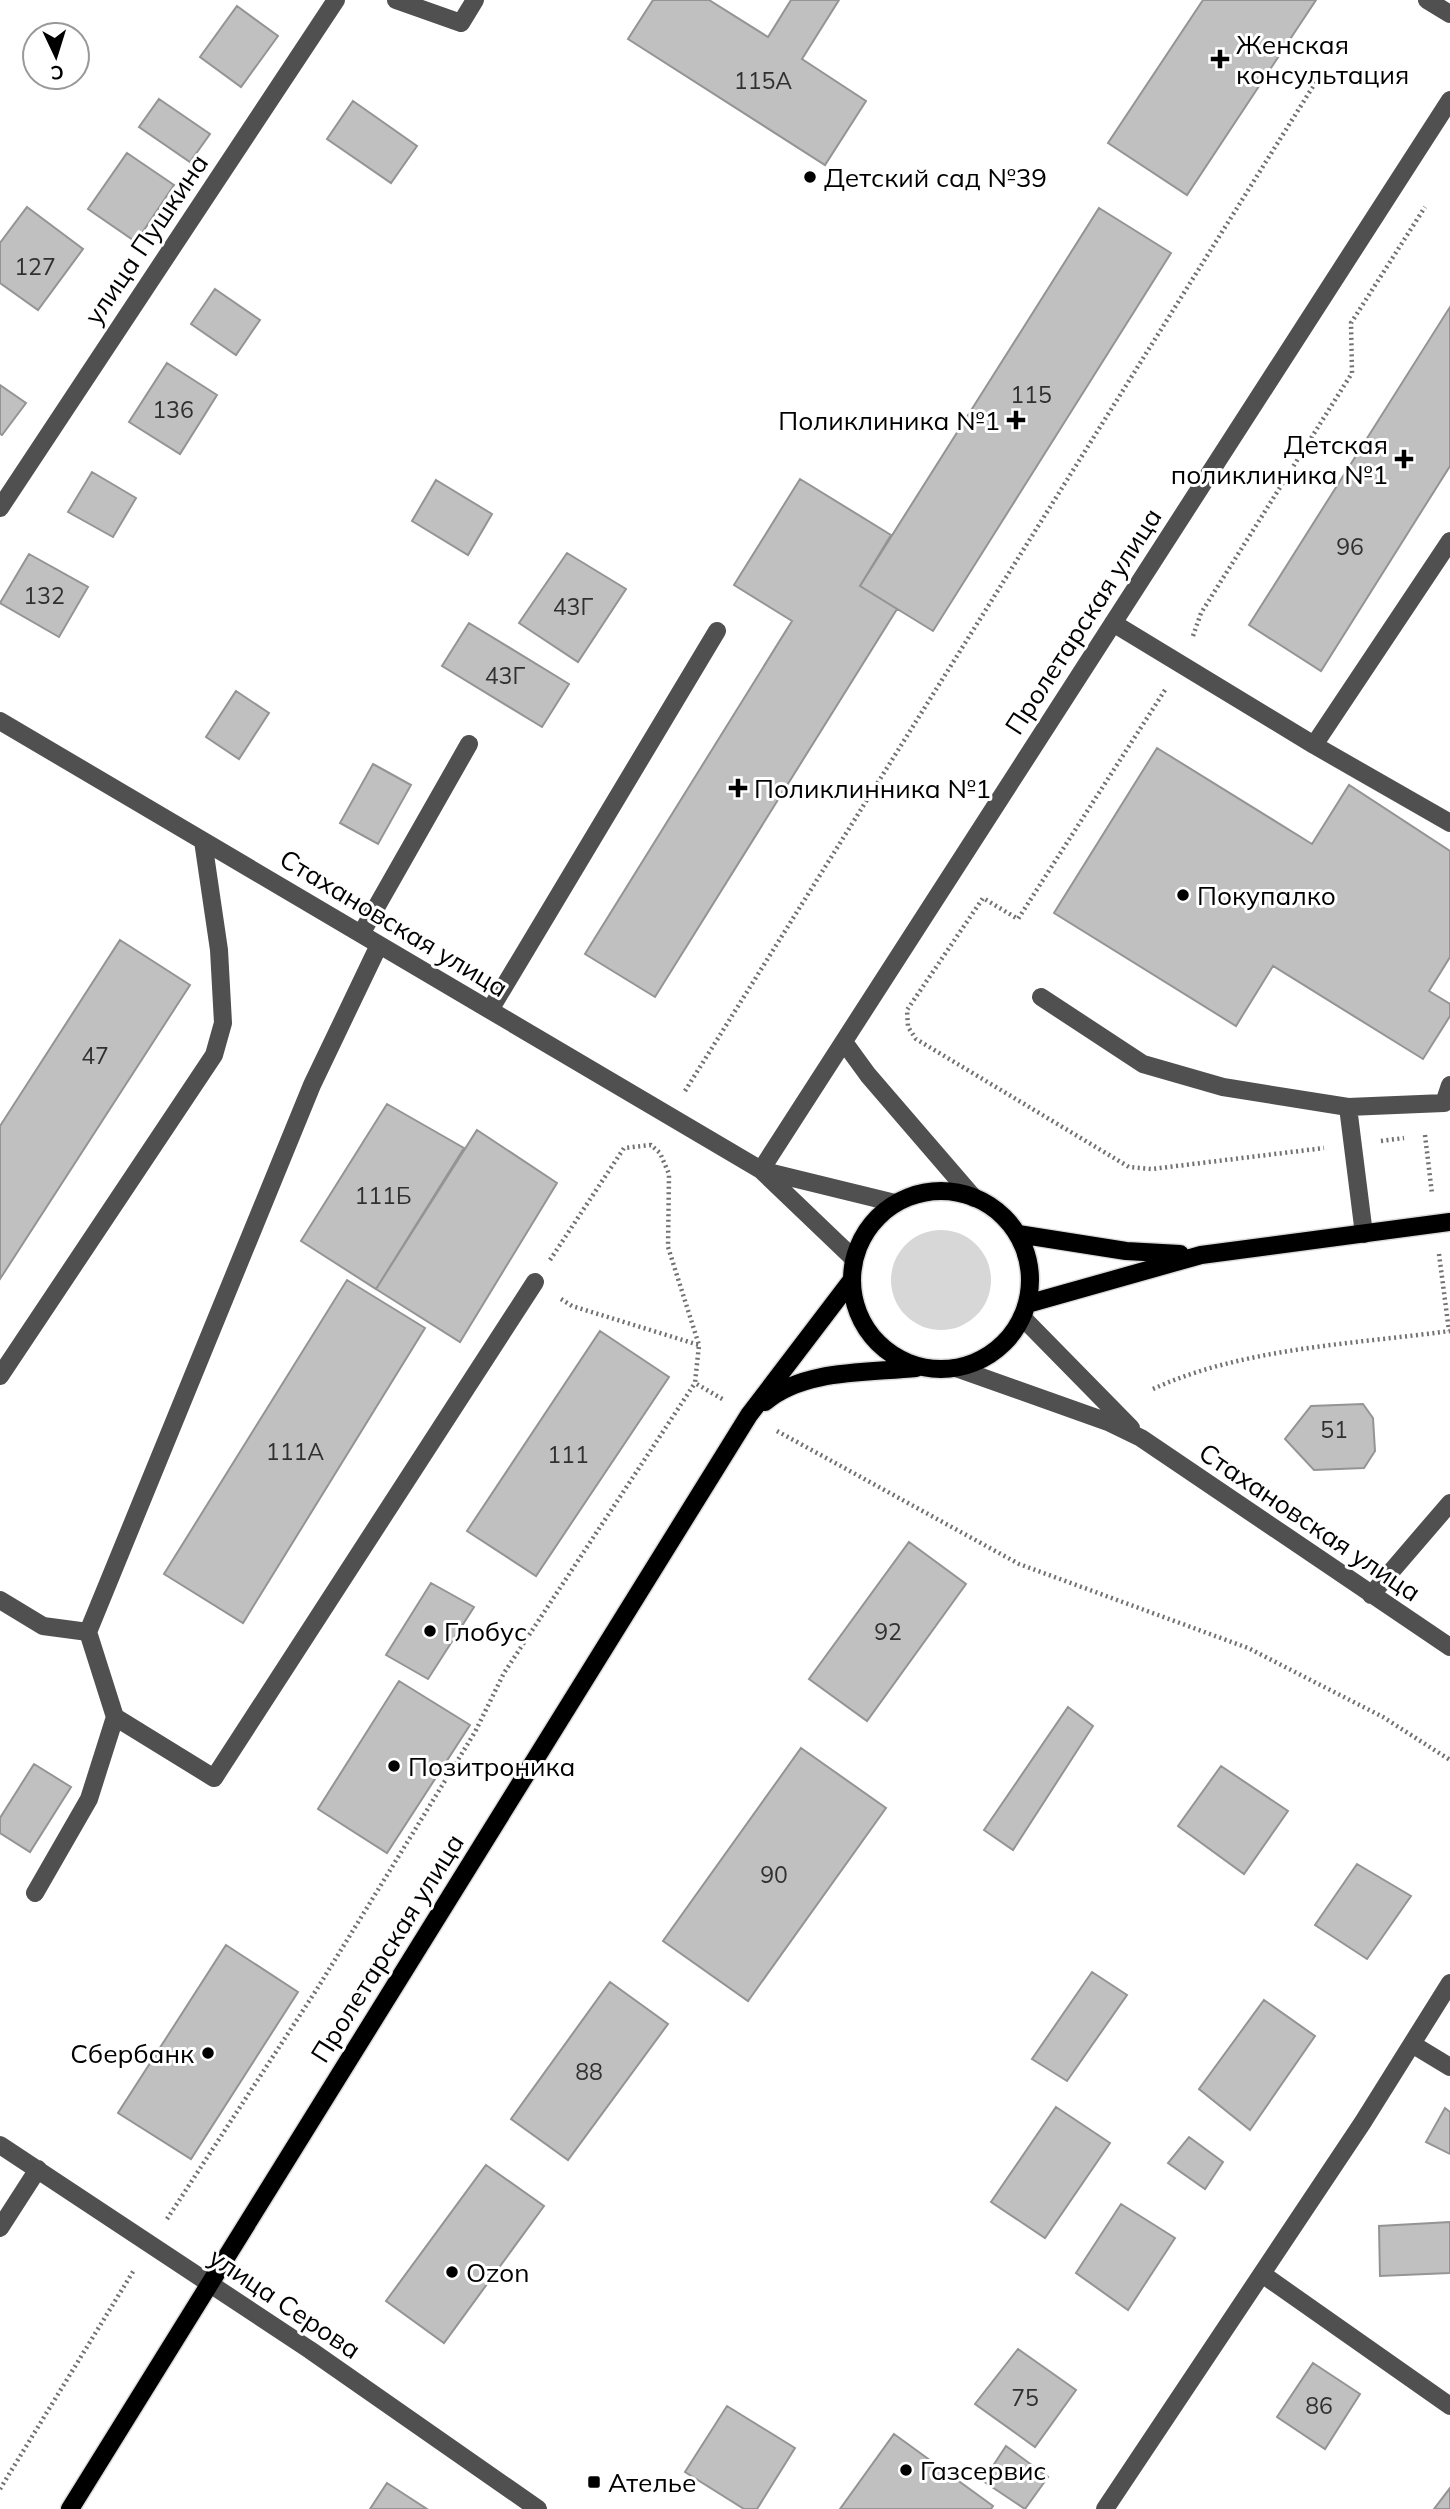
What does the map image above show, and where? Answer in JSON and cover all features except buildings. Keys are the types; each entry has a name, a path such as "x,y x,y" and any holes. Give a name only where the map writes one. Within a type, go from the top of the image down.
{"main road":[{"path":"942,1191 974,1198 1002,1215 1018,1234 1027,1256 1030,1280 1025,1310 999,1347 984,1359 956,1368 923,1367 900,1359 879,1345 864,1326 854,1303 851,1281 854,1259 862,1239 876,1219 895,1203 918,1194 942,1191"},
{"path":"1025,1310 1201,1255 1450,1222"},
{"path":"1018,1234 1126,1251 1201,1255"},
{"name":"Пролетарская улица","path":"70,2509 748,1415 851,1281"},
{"name":"Пролетарская улица","path":"748,1415 770,1397 797,1384 830,1377 923,1367"}],"street":[{"name":"улица Пушкина","path":"0,508 336,0"},
{"path":"397,0 461,23 475,0"},
{"path":"1427,0 1450,14"},
{"name":"Пролетарская улица","path":"761,1170 1450,100"},
{"path":"1314,746 1450,541"},
{"path":"1113,623 1314,746 1450,823"},
{"path":"490,1010 717,631"},
{"name":"Стахановская улица","path":"0,721 761,1170 854,1259"},
{"path":"361,934 469,744"},
{"path":"0,1376 214,1055 223,1023 219,950 203,841"},
{"path":"35,1893 89,1799 115,1717 88,1632 312,1085 379,945"},
{"path":"1041,997 1143,1064 1223,1087 1348,1107 1444,1103 1450,1084"},
{"path":"844,1042 868,1075 974,1198"},
{"path":"1348,1107 1364,1234"},
{"name":"Стахановская улица","path":"761,1170 895,1203"},
{"path":"115,1717 214,1778 535,1282"},
{"name":"Стахановская улица","path":"1025,1310 1141,1438"},
{"name":"Стахановская улица","path":"956,1368 1108,1422 1141,1438 1450,1647"},
{"path":"1371,1595 1450,1503"},
{"path":"0,1600 43,1626 88,1632"},
{"path":"1105,2509 1262,2274 1450,1983"},
{"path":"1412,2044 1450,2067"},
{"name":"улица Серова","path":"0,2145 210,2283 538,2509"},
{"path":"0,2228 38,2169"},
{"path":"1262,2274 1450,2406"}],"path":[{"path":"651,1145 1317,80"},
{"path":"1425,207 1351,323 1352,373 1201,613 1182,665 1018,919 983,898 907,1010 908,1027 916,1039 1129,1167 1152,1169 1437,1134"},
{"path":"0,2489 152,2244 317,1989 461,1755 504,1673 695,1382 699,1345 668,1247 669,1174 660,1153 651,1145 624,1148 535,1282 572,1306 699,1345"},
{"path":"1153,1389 1186,1373 1242,1360 1450,1331"},
{"path":"695,1382 748,1415 1019,1564 1248,1648 1383,1717 1450,1760"}],"shaded area":[{"path":"941,1230 960,1233 977,1244 988,1261 991,1280 988,1299 977,1316 960,1327 941,1330 922,1327 905,1316 894,1299 891,1280 894,1261 905,1244 922,1233"}],"place":[{"name":"Женская консультация","path":"1220,59"},
{"name":"Детский сад №39","path":"810,177"},
{"name":"Поликлиника №1","path":"1016,420"},
{"name":"Детская поликлиника №1","path":"1404,459"},
{"name":"Поликлинника №1","path":"738,788"},
{"name":"Покупалко","path":"1183,895"},
{"name":"Глобус","path":"430,1631"},
{"name":"Позитроника","path":"394,1766"},
{"name":"Сбербанк","path":"208,2053"},
{"name":"Ozon","path":"452,2272"},
{"name":"Газсервис","path":"906,2470"},
{"name":"Ателье","path":"594,2482"}]}
